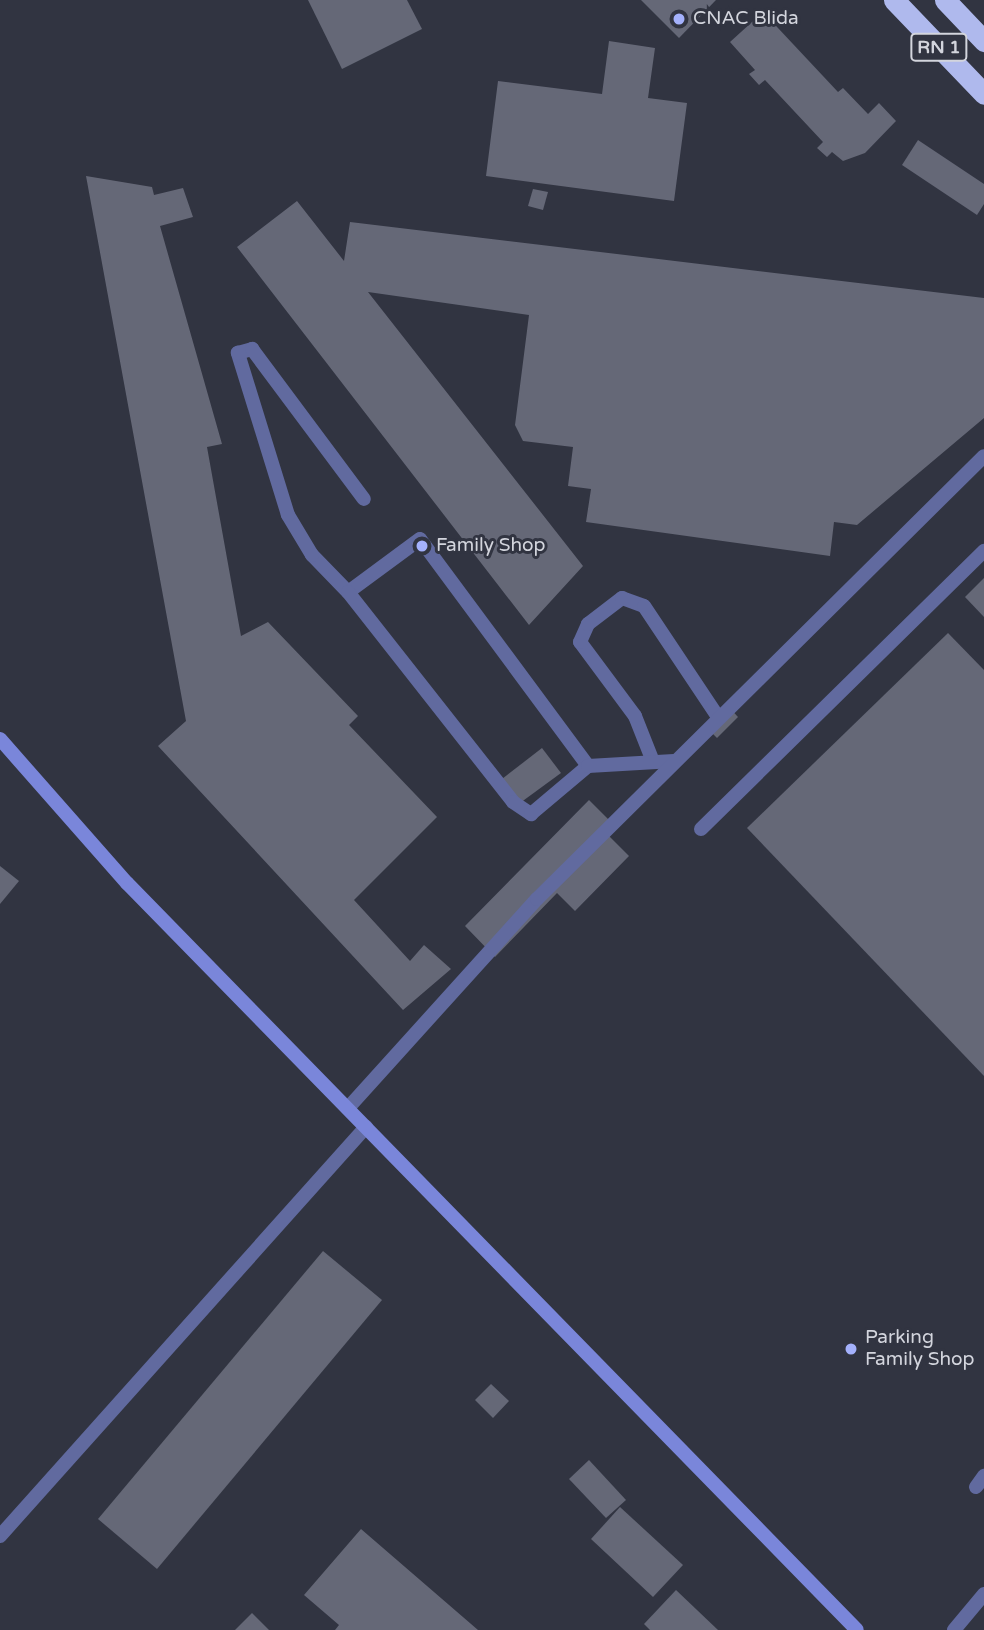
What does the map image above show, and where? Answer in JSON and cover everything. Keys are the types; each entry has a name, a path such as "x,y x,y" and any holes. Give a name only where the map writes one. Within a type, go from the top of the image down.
{"highway":[{"name":"RN 1","path":"894,0 984,94"},
{"name":"RN 1","path":"945,0 984,41"}],"street":[{"path":"364,499 251,349 238,353 288,515 312,555 348,592 513,802 531,814 589,766 652,759 674,761"},
{"path":"348,1108 537,899 984,456"},
{"path":"348,592 420,539 589,766"},
{"path":"701,829 984,551"},
{"path":"652,759 635,716 580,642 588,624 615,602 622,598 644,606 718,717"},
{"path":"0,739 127,884 857,1630"},
{"path":"0,1536 366,1127"},
{"path":"954,1630 984,1594"}],"building":[{"path":"308,0 407,0 422,29 342,69"},
{"name":"CNAC Blida","path":"641,0 716,0 679,38"},
{"path":"763,12 838,92 843,88 868,114 879,103 896,121 865,153 843,161 832,152 827,157 817,148 823,142 765,80 759,85 749,74 755,70 730,42"},
{"path":"609,41 655,48 648,98 687,103 674,201 486,176 498,81 602,94"},
{"path":"918,140 984,184 984,204 977,215 902,165"},
{"path":"86,176 152,187 154,195 183,188 193,217 160,226 222,444 207,447 241,636 268,622 358,716 349,725 437,817 354,900 410,961 424,945 451,969 403,1010 158,746 186,721"},
{"path":"533,189 548,192 543,210 528,206"},
{"path":"297,201 344,261 350,222 984,298 984,418 857,525 834,522 830,556 586,522 591,489 568,486 573,447 523,441 515,425 529,315 368,292 583,566 529,625 237,247"},
{"path":"984,578 984,617 965,597"},
{"path":"948,633 984,670 984,1076 747,828"},
{"path":"726,704 738,717 717,738 704,725"},
{"path":"542,748 561,773 520,803 502,779"},
{"path":"589,800 614,825 606,833 629,856 575,911 557,893 495,957 465,926"},
{"path":"0,866 19,881 0,904"},
{"path":"323,1251 382,1300 157,1569 98,1519"},
{"path":"491,1384 509,1401 493,1418 475,1400"},
{"path":"589,1460 626,1500 606,1518 569,1479"},
{"path":"620,1507 683,1565 653,1597 591,1539"},
{"path":"361,1529 478,1630 335,1630 339,1625 304,1595"},
{"path":"676,1590 718,1630 650,1630 644,1624"},
{"path":"252,1613 269,1630 235,1630"}],"place":[{"name":"CNAC Blida","path":"679,19"},
{"name":"Family Shop","path":"422,546"},
{"name":"Parking Family Shop","path":"851,1349"}]}
